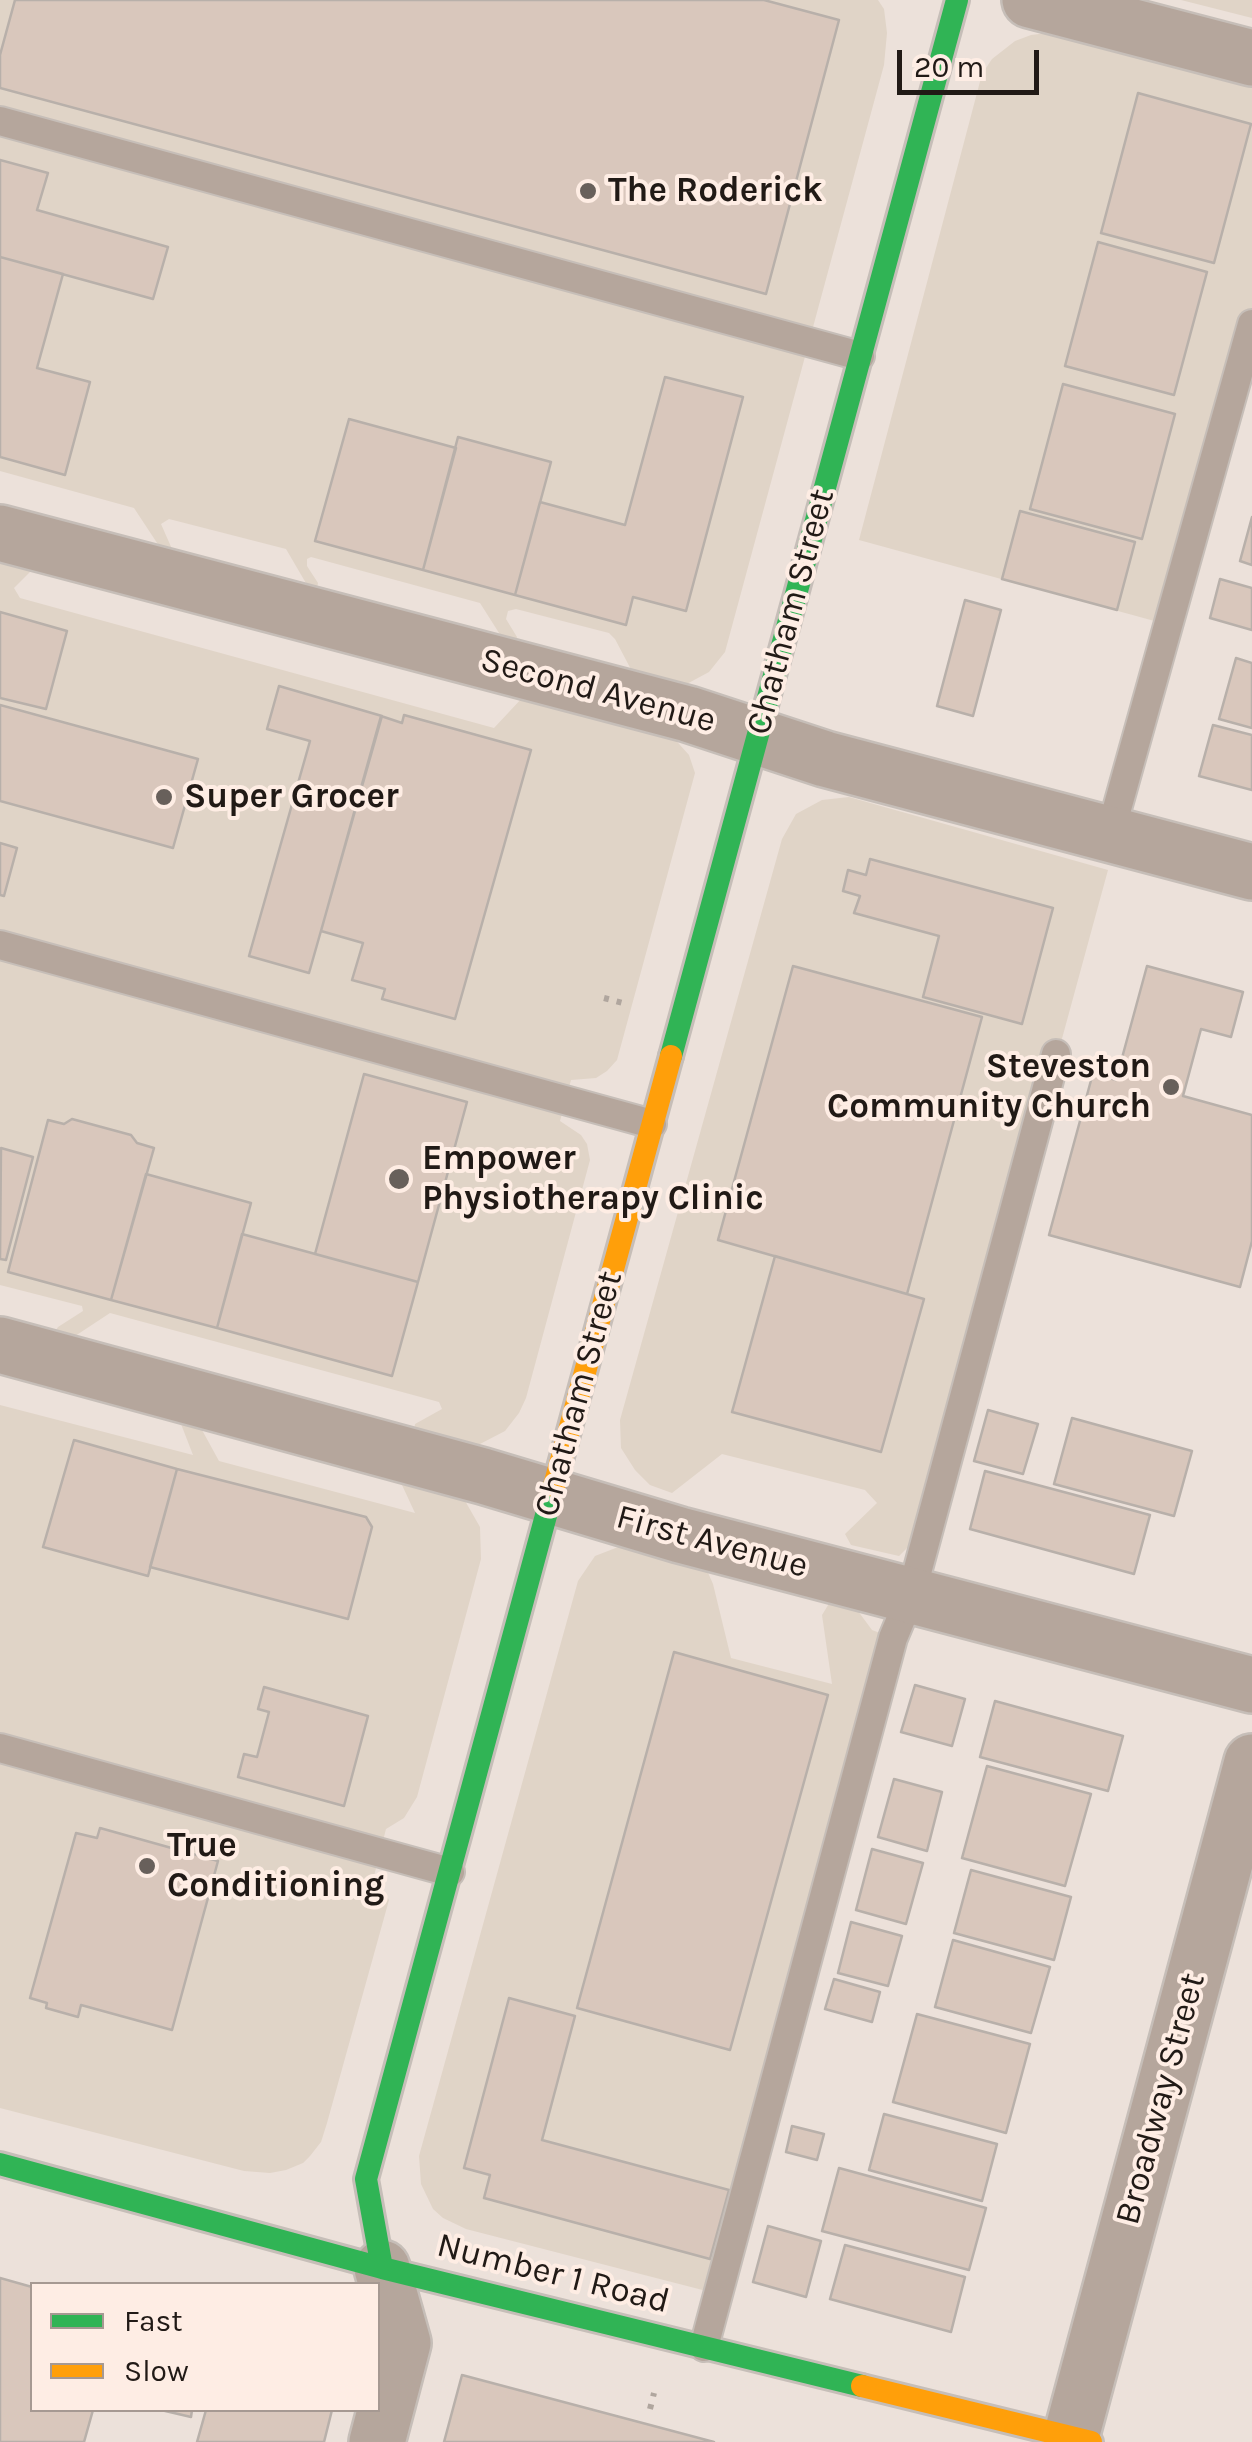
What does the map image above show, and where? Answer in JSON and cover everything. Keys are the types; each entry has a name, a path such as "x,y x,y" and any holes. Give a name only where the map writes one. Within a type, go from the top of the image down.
{"street":[{"name":"Chatham Street","path":"377,2442 403,2343 382,2268 366,2179 958,0"},
{"path":"1030,0 1252,58"},
{"name":"Second Avenue","path":"0,533 672,710 841,763 1252,872"},
{"name":"First Avenue","path":"0,1346 365,1444 680,1535 1252,1685"},
{"name":"Broadway Street","path":"1081,2439 1252,1762"},
{"name":"Number 1 Road","path":"0,2164 382,2268 1081,2439"}],"lane":[{"path":"0,121 860,356"},
{"path":"1110,834 1252,324"},
{"path":"0,945 652,1124"},
{"path":"704,2347 893,1638 911,1596 1056,1054"},
{"path":"0,1748 450,1872"}],"path":[{"path":"604,998 623,1003"},
{"path":"650,2409 654,2393"}],"shaded area":[{"path":"0,0 878,0 884,9 887,33 884,65 725,652 709,672 683,686 635,677 609,633 516,609 508,611 506,619 516,642 506,644 480,603 311,557 307,566 318,583 317,588 310,590 286,549 169,519 161,524 172,549 170,553 163,552 134,508 0,471"},
{"path":"1181,0 1252,0 1252,18"},
{"path":"1047,33 1252,86 1252,324 1169,625 859,540 982,74 992,59 1015,41"},
{"path":"0,552 34,568 14,588 20,598 494,728 523,697 671,735 689,755 695,773 617,1060 596,1078 571,1080 560,1121 581,1135 590,1160 526,1398 505,1431 480,1444 458,1447 414,1432 415,1424 442,1409 439,1402 110,1313 66,1342 55,1332 83,1311 82,1306 0,1285"},
{"path":"849,797 1108,870 923,1548 909,1546 899,1556 851,1545 845,1534 877,1503 865,1490 722,1454 672,1493 650,1485 621,1448 620,1420 782,839 796,814 822,800"},
{"path":"0,1405 193,1455 181,1424 183,1419 196,1419 219,1461 415,1513 402,1485 403,1476 464,1499 480,1527 481,1559 417,1797 404,1818 386,1829 374,1876 389,1900 327,2123 321,2142 310,2156 286,2170 244,2171 0,2108"},
{"path":"626,1544 705,1566 731,1658 832,1684 822,1615 830,1602 855,1607 872,1630 893,1638 718,2294 466,2229 433,2209 421,2184 419,2156 578,1581 595,1556"}],"building":[{"name":"The Roderick","path":"15,0 764,0 839,20 766,294 0,88 0,55"},
{"path":"1138,93 1251,124 1214,263 1101,233"},
{"path":"0,160 48,173 37,210 168,247 153,299 0,257"},
{"path":"1098,242 1207,272 1174,395 1065,366"},
{"path":"0,257 63,274 37,368 90,382 65,475 0,457"},
{"path":"665,377 743,397 686,611 633,597 626,625 515,595 540,502 625,525"},
{"path":"1063,384 1175,414 1142,539 1030,509"},
{"path":"349,419 456,448 423,570 315,541"},
{"path":"458,437 551,462 515,595 423,570"},
{"path":"1020,511 1135,542 1117,610 1002,579"},
{"path":"1252,517 1252,565 1240,561"},
{"path":"1220,579 1252,588 1252,630 1210,618"},
{"path":"965,600 1001,610 973,716 937,706"},
{"path":"0,612 67,631 46,709 0,698"},
{"path":"1236,658 1252,663 1252,728 1219,719"},
{"path":"279,686 382,716 309,973 249,956 310,741 267,729"},
{"path":"0,705 198,759 173,848 0,801"},
{"path":"404,715 531,750 455,1019 382,999 385,989 352,980 363,943 321,931 381,716 402,723"},
{"path":"1213,725 1252,735 1252,790 1199,776"},
{"path":"0,843 17,848 4,896 0,895"},
{"path":"870,859 1053,908 1022,1024 923,997 939,936 854,913 860,896 843,891 848,870 866,875"},
{"path":"793,966 982,1017 907,1294 718,1240"},
{"path":"1147,966 1243,992 1231,1037 1201,1029 1183,1096 1252,1115 1252,1241 1240,1287 1049,1235 1093,1073 1116,1080"},
{"path":"364,1074 467,1102 418,1282 315,1254"},
{"path":"72,1119 131,1135 137,1143 154,1148 111,1300 8,1272 48,1120 64,1124"},
{"path":"1,1148 33,1157 6,1260 0,1259"},
{"path":"146,1174 251,1203 217,1328 111,1300"},
{"path":"242,1234 418,1282 392,1376 217,1328"},
{"path":"775,1256 924,1299 881,1452 732,1412"},
{"path":"988,1410 1038,1424 1023,1474 974,1461"},
{"path":"1072,1418 1192,1451 1174,1516 1054,1484"},
{"path":"74,1440 177,1469 148,1576 43,1547"},
{"path":"177,1469 366,1517 372,1527 348,1619 150,1567"},
{"path":"985,1471 1150,1515 1134,1574 970,1529"},
{"path":"674,1652 828,1695 730,2050 577,2008"},
{"path":"915,1685 965,1699 952,1746 901,1732"},
{"path":"264,1687 368,1716 344,1806 238,1777 244,1754 257,1757 269,1712 258,1709"},
{"path":"995,1701 1123,1736 1108,1791 980,1757"},
{"path":"987,1766 1091,1794 1065,1886 962,1858"},
{"path":"894,1779 942,1792 927,1851 878,1837"},
{"path":"100,1828 218,1861 172,2030 81,2005 78,2017 46,2008 47,2003 30,1998 76,1833 97,1838"},
{"path":"872,1849 923,1863 906,1924 856,1910"},
{"path":"971,1870 1071,1897 1054,1960 954,1933"},
{"path":"851,1922 902,1936 888,1986 838,1973"},
{"path":"953,1940 1050,1967 1031,2033 935,2007"},
{"path":"834,1979 880,1992 872,2022 825,2009"},
{"path":"509,1998 575,2016 542,2140 729,2190 710,2259 484,2198 490,2175 464,2168"},
{"path":"917,2014 1030,2044 1006,2133 893,2102"},
{"path":"884,2114 997,2144 982,2201 869,2170"},
{"path":"792,2126 824,2134 817,2160 786,2152"},
{"path":"839,2168 986,2208 969,2270 822,2231"},
{"path":"768,2226 821,2241 806,2297 753,2282"},
{"path":"845,2245 965,2277 951,2332 830,2299"},
{"path":"0,2278 30,2286 30,2412 92,2412 84,2442 0,2442"},
{"path":"462,2375 714,2442 444,2442"},
{"path":"205,2412 332,2412 324,2442 197,2442"}],"traffic: fast":[{"path":"671,1056 957,0"},
{"path":"382,2268 366,2179 554,1486"},
{"path":"0,2164 382,2268 862,2386"}],"traffic: slow":[{"path":"554,1486 671,1056"},
{"path":"862,2386 1091,2442"}],"place":[{"name":"The Roderick","path":"588,191"},
{"name":"Super Grocer","path":"164,797"},
{"name":"Steveston Community Church","path":"1171,1087"},
{"name":"Empower Physiotherapy Clinic","path":"399,1179"},
{"name":"True Conditioning","path":"147,1866"}]}
